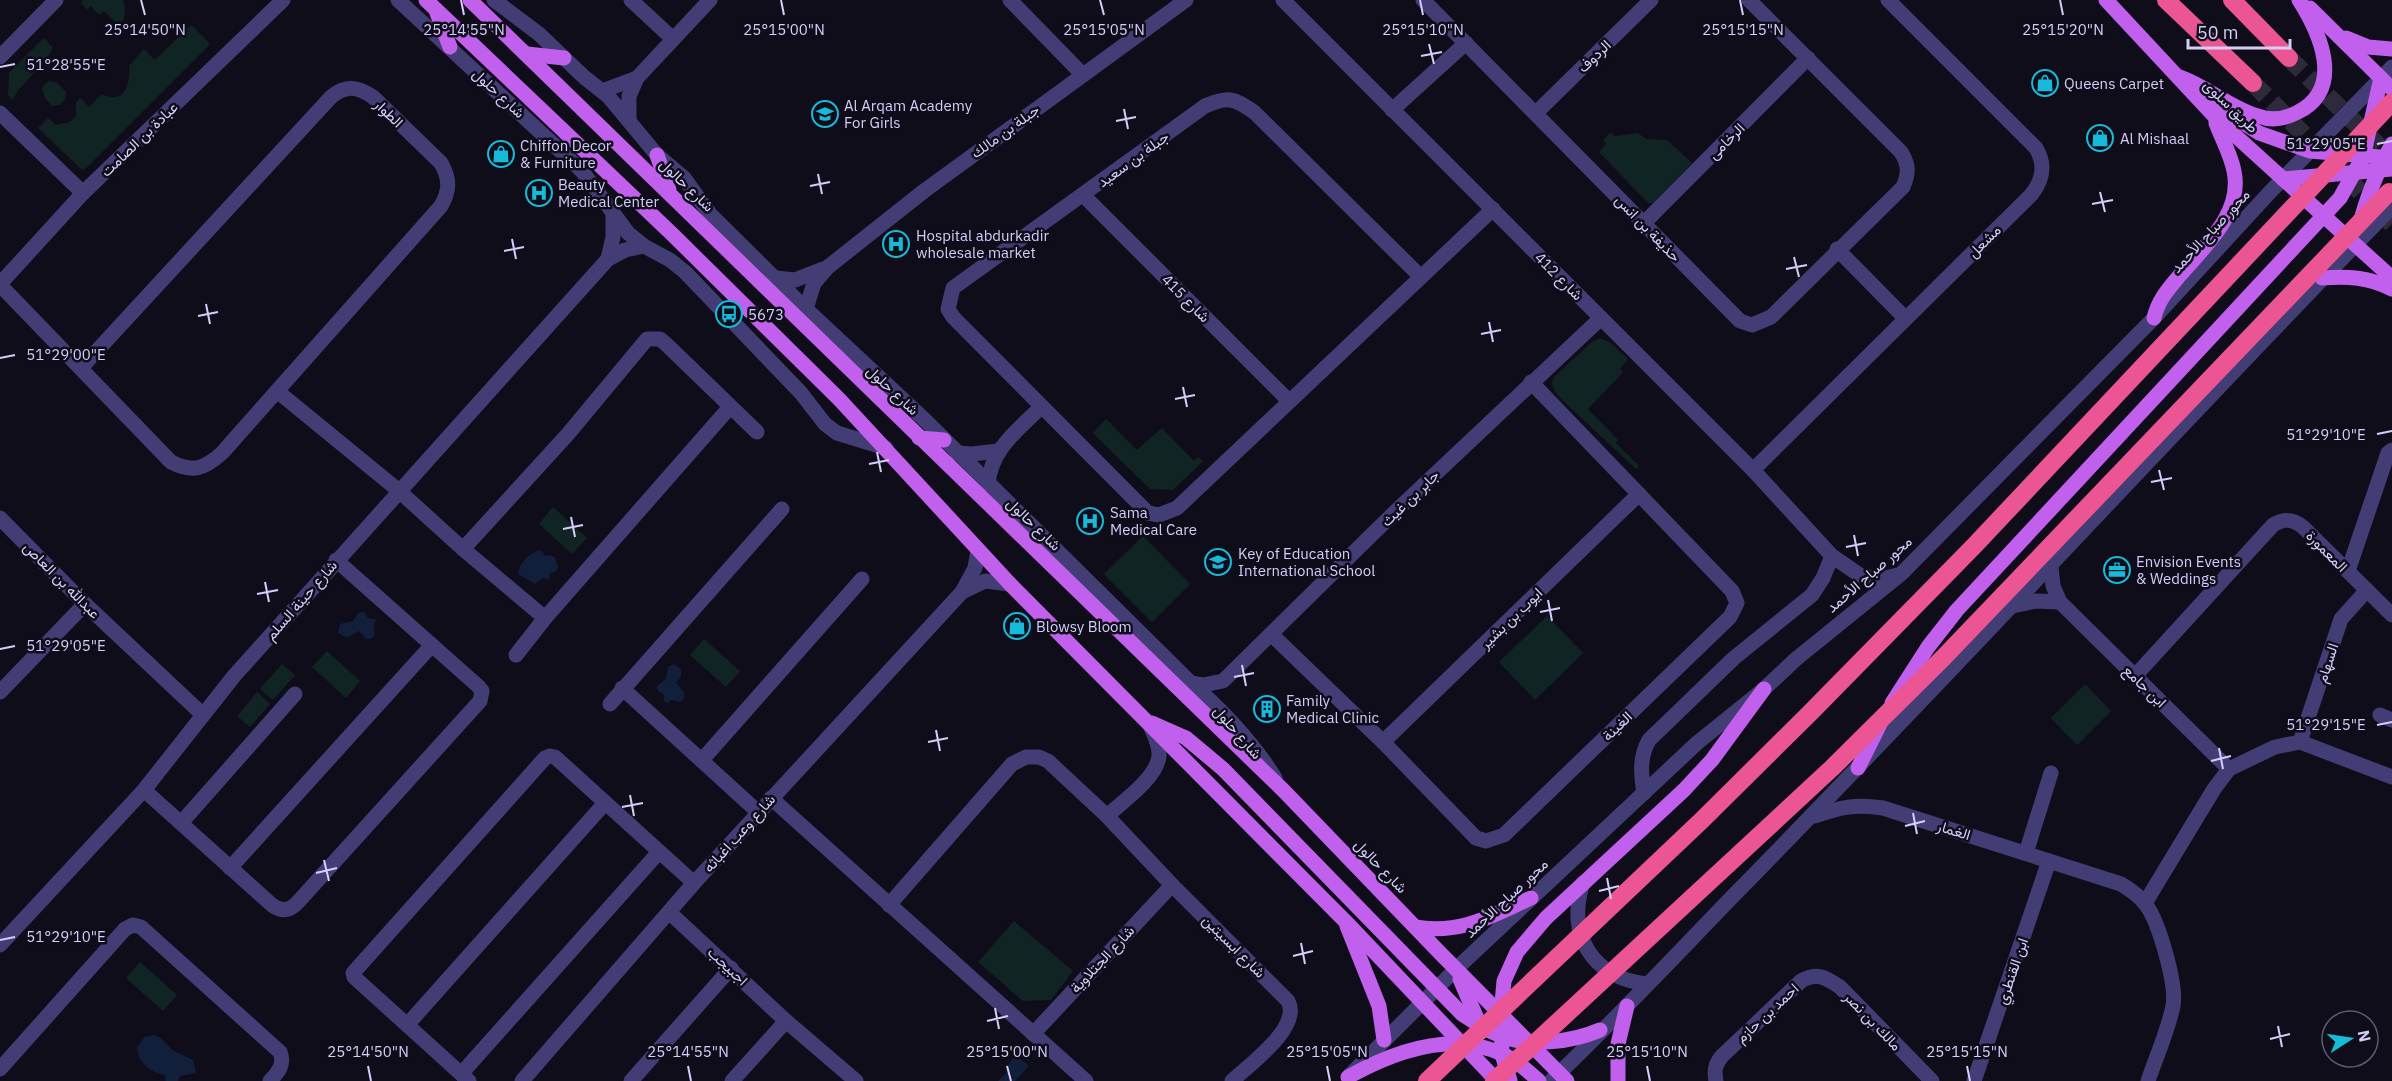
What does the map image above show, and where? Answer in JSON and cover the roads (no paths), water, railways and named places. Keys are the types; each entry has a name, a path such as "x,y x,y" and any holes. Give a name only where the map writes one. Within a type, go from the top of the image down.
{"highway":[{"name":"طريق سلوى","path":"2166,0 2253,83"},
{"path":"2232,0 2289,58"},
{"path":"1427,1081 1812,712 1974,546 2392,102"},
{"path":"1492,1079 1832,768 1935,666 2392,188"}],"main road":[{"name":"شارع حالول","path":"470,0 1284,791 1527,1041 1559,1078"},
{"name":"طريق سلوى","path":"2106,0 2216,118 2392,278"},
{"path":"2175,75 2257,116 2271,119 2287,117 2300,111 2312,102 2325,75 2322,46 2300,0"},
{"path":"1858,768 1902,686 1957,610 2340,198 2360,163 2388,78 2300,0"},
{"path":"430,4 450,47"},
{"path":"430,4 672,234 886,448 1010,584 1347,923 1423,1002 1492,1079"},
{"path":"2334,32 2368,47 2392,49"},
{"path":"527,54 564,58"},
{"path":"2175,75 2259,133 2310,151 2360,163"},
{"path":"2154,318 2162,296 2219,229 2229,214 2234,200 2236,186 2234,171 2216,118"},
{"path":"2355,244 2365,203 2387,163 2392,144"},
{"path":"657,155 670,193"},
{"path":"2283,178 2360,163 2387,163"},
{"path":"2322,278 2356,277 2372,280 2392,289"},
{"path":"919,438 944,440"},
{"path":"1510,1081 1502,1054 1501,1015 1504,981 1517,952 1546,918 1684,790 1712,760 1764,689"},
{"path":"1149,722 1186,738 1223,770 1462,1014 1501,1037 1527,1041 1568,1040 1600,1030"},
{"path":"1415,927 1432,930 1460,928 1532,898"},
{"path":"1347,923 1355,949 1379,1006 1384,1040"},
{"path":"1456,969 1480,1026 1492,1079"},
{"path":"1617,1081 1618,1044 1627,1006"},
{"path":"1346,1079 1397,1053 1424,1047 1462,1044 1502,1054 1539,1081"}],"street":[{"path":"0,57 57,0"},
{"name":"عبادة بن الصامت","path":"0,285 83,193 283,0"},
{"name":"شارع حلول","path":"398,0 582,171 628,233 685,272 801,393 825,423 837,433 886,448"},
{"name":"شارع حلول","path":"494,0 539,34 602,91 629,119 657,155 684,178 710,214 1223,712 1260,754 1284,791"},
{"path":"631,0 673,39"},
{"path":"629,119 630,96 637,78 710,0"},
{"path":"1010,0 1083,75"},
{"name":"جبلة بن مالك","path":"806,309 814,283 828,267 924,191 1186,0"},
{"name":"شارع 412","path":"1283,0 1753,470 1832,556 1861,576 1881,579 1901,574"},
{"name":"حذيفة بن انس","path":"1423,0 1643,224 1740,321 1747,325 1762,322 1771,317 1837,249 1903,187 1907,176 1907,166 1901,152 1749,0"},
{"name":"الردوف","path":"1536,113 1651,0"},
{"name":"مشعل","path":"1753,470 2031,195 2040,181 2043,163 2036,148 1888,0"},
{"path":"1392,110 1466,43"},
{"name":"الرخامى","path":"1643,224 1808,58"},
{"path":"602,91 637,78"},
{"name":"محور صباح الأحمد","path":"1346,1079 1436,988 1697,743 1901,574 2154,318 2283,178 2388,78"},
{"name":"الطوار","path":"0,285 171,462 183,469 196,469 210,464 441,206 447,195 449,184 446,172 441,163 373,97 362,89 352,87 340,90 331,97 81,368"},
{"name":"جبلة بن سعيد","path":"1421,277 1254,112 1237,100 1221,99 1205,106 953,288 948,309 953,317 1041,407 1148,513 1159,515 1177,508 1289,401 1421,277 1492,209"},
{"path":"0,113 83,193"},
{"name":"شارع 415","path":"1083,195 1289,401"},
{"path":"1559,1078 1600,1030 1627,1006 1812,816 2392,207"},
{"path":"608,258 613,237 614,214"},
{"name":"شارع حينة السلم","path":"0,945 144,790 234,676 398,490 608,258 625,250 644,246"},
{"path":"1837,249 1905,318"},
{"name":"جبلة بن مالك","path":"776,278 795,280 828,267"},
{"name":"جابر بن غيث","path":"1223,681 1531,382 1601,318"},
{"path":"463,549 568,434 647,339 660,339 666,344 757,432"},
{"name":"الغينة","path":"1270,634 1383,742 1476,838 1486,840 1504,835 1730,617 1737,603 1732,591 1531,382"},
{"path":"277,391 398,490 463,549 545,618"},
{"path":"516,655 545,618 730,406"},
{"path":"988,484 991,465 998,451 1041,407"},
{"path":"2348,571 2388,453 2392,450"},
{"path":"957,453 998,451"},
{"name":"ايوب بن بشير","path":"1383,742 1639,494"},
{"path":"609,704 782,509"},
{"name":"عبدالله بن العاص","path":"0,518 84,604 203,715"},
{"name":"المعمورة","path":"2135,676 2278,522 2291,520 2297,523 2392,615"},
{"name":"شارع وعب اغباثه","path":"522,1081 694,883 962,592 975,568 978,550"},
{"path":"1644,793 1641,765 1644,749 1649,740 1734,658 1812,595 1823,578 1832,556"},
{"path":"144,790 278,909 286,910 298,902 482,698 482,692 478,686 336,560"},
{"name":"ابن جامع","path":"2051,566 2053,586 2060,602 2229,769"},
{"path":"702,759 862,579"},
{"name":"شارع وعب اغباثه","path":"962,592 985,581 1010,584"},
{"name":"السهام","path":"2300,742 2341,619 2367,590"},
{"path":"2013,606 2036,600 2060,602"},
{"path":"0,692 84,604"},
{"path":"230,867 432,645"},
{"path":"1191,683 1203,685 1223,681 1223,712"},
{"path":"622,688 758,812"},
{"path":"181,823 295,694"},
{"path":"1107,816 1143,784 1157,764 1158,748 1149,722"},
{"path":"2145,903 2214,789 2229,769 2275,747 2300,742 2392,777"},
{"path":"659,852 465,1078 354,977 353,973 514,792 545,758 550,756 555,757 694,883"},
{"name":"شارع ابسيتين","path":"889,905 1012,764 1018,760 1034,757 1048,761 1107,816 1172,885 1284,996 1290,1005 1291,1017 1285,1030 1232,1081"},
{"path":"2026,853 2051,773"},
{"path":"771,798 1086,1081"},
{"path":"407,1025 605,803"},
{"name":"الغمار","path":"1812,816 1842,806 1863,805 1883,808 2121,884 2134,892 2145,903 2155,921 2173,984 2174,996 2170,1017 2148,1081"},
{"name":"ابن القنطري","path":"1974,1081 2049,861"},
{"path":"1583,883 1578,903 1578,925 1588,951 1613,975 1647,984"},
{"name":"شارع الجتلاوية","path":"1033,1034 1172,885"},
{"name":"اجبيجب","path":"669,912 786,1021 856,1081"},
{"path":"0,1069 125,929 137,926 141,927 280,1053 282,1058 280,1069 270,1081"},
{"path":"631,1081 731,968"},
{"name":"احمد بن حازم","path":"1716,1081 1714,1072 1716,1063 1801,981 1812,975 1821,976 1840,987"},
{"name":"مالك بن نصر","path":"1840,987 1932,1081"},
{"path":"732,1081 786,1021"}],"water":[{"path":"538,550 543,552 544,556 555,557 558,566 556,571 550,573 549,580 543,578 535,584 518,574 520,566 527,557"},
{"path":"359,612 364,612 368,618 376,619 375,635 371,639 366,639 359,631 347,638 338,633 340,624 353,621"},
{"path":"674,664 681,669 681,676 676,683 684,692 685,697 680,702 672,700 667,703 664,701 664,695 657,690 657,686 666,679 668,667"},
{"path":"154,1035 161,1038 172,1050 193,1060 196,1073 180,1076 178,1081 166,1081 165,1075 146,1066 137,1048 144,1037"},
{"path":"1016,1055 1029,1066 1015,1081 998,1081 1009,1070 1006,1067"}],"tunnel":[{"path":"2289,58 2392,159"},
{"path":"2253,83 2392,224"}],"place":[{"name":"Queens Carpet","path":"2045,83"},
{"name":"Al Arqam Academy For Girls","path":"825,114"},
{"name":"Al Mishaal","path":"2100,138"},
{"name":"Chiffon Decor & Furniture","path":"501,154"},
{"name":"Beauty Medical Center","path":"539,193"},
{"name":"Hospital abdurkadir wholesale market","path":"896,244"},
{"name":"5673","path":"729,314"},
{"name":"Sama Medical Care","path":"1090,521"},
{"name":"Key of Education International School","path":"1218,562"},
{"name":"Envision Events & Weddings","path":"2117,570"},
{"name":"Blowsy Bloom","path":"1017,626"},
{"name":"Family Medical Clinic","path":"1267,709"}]}
